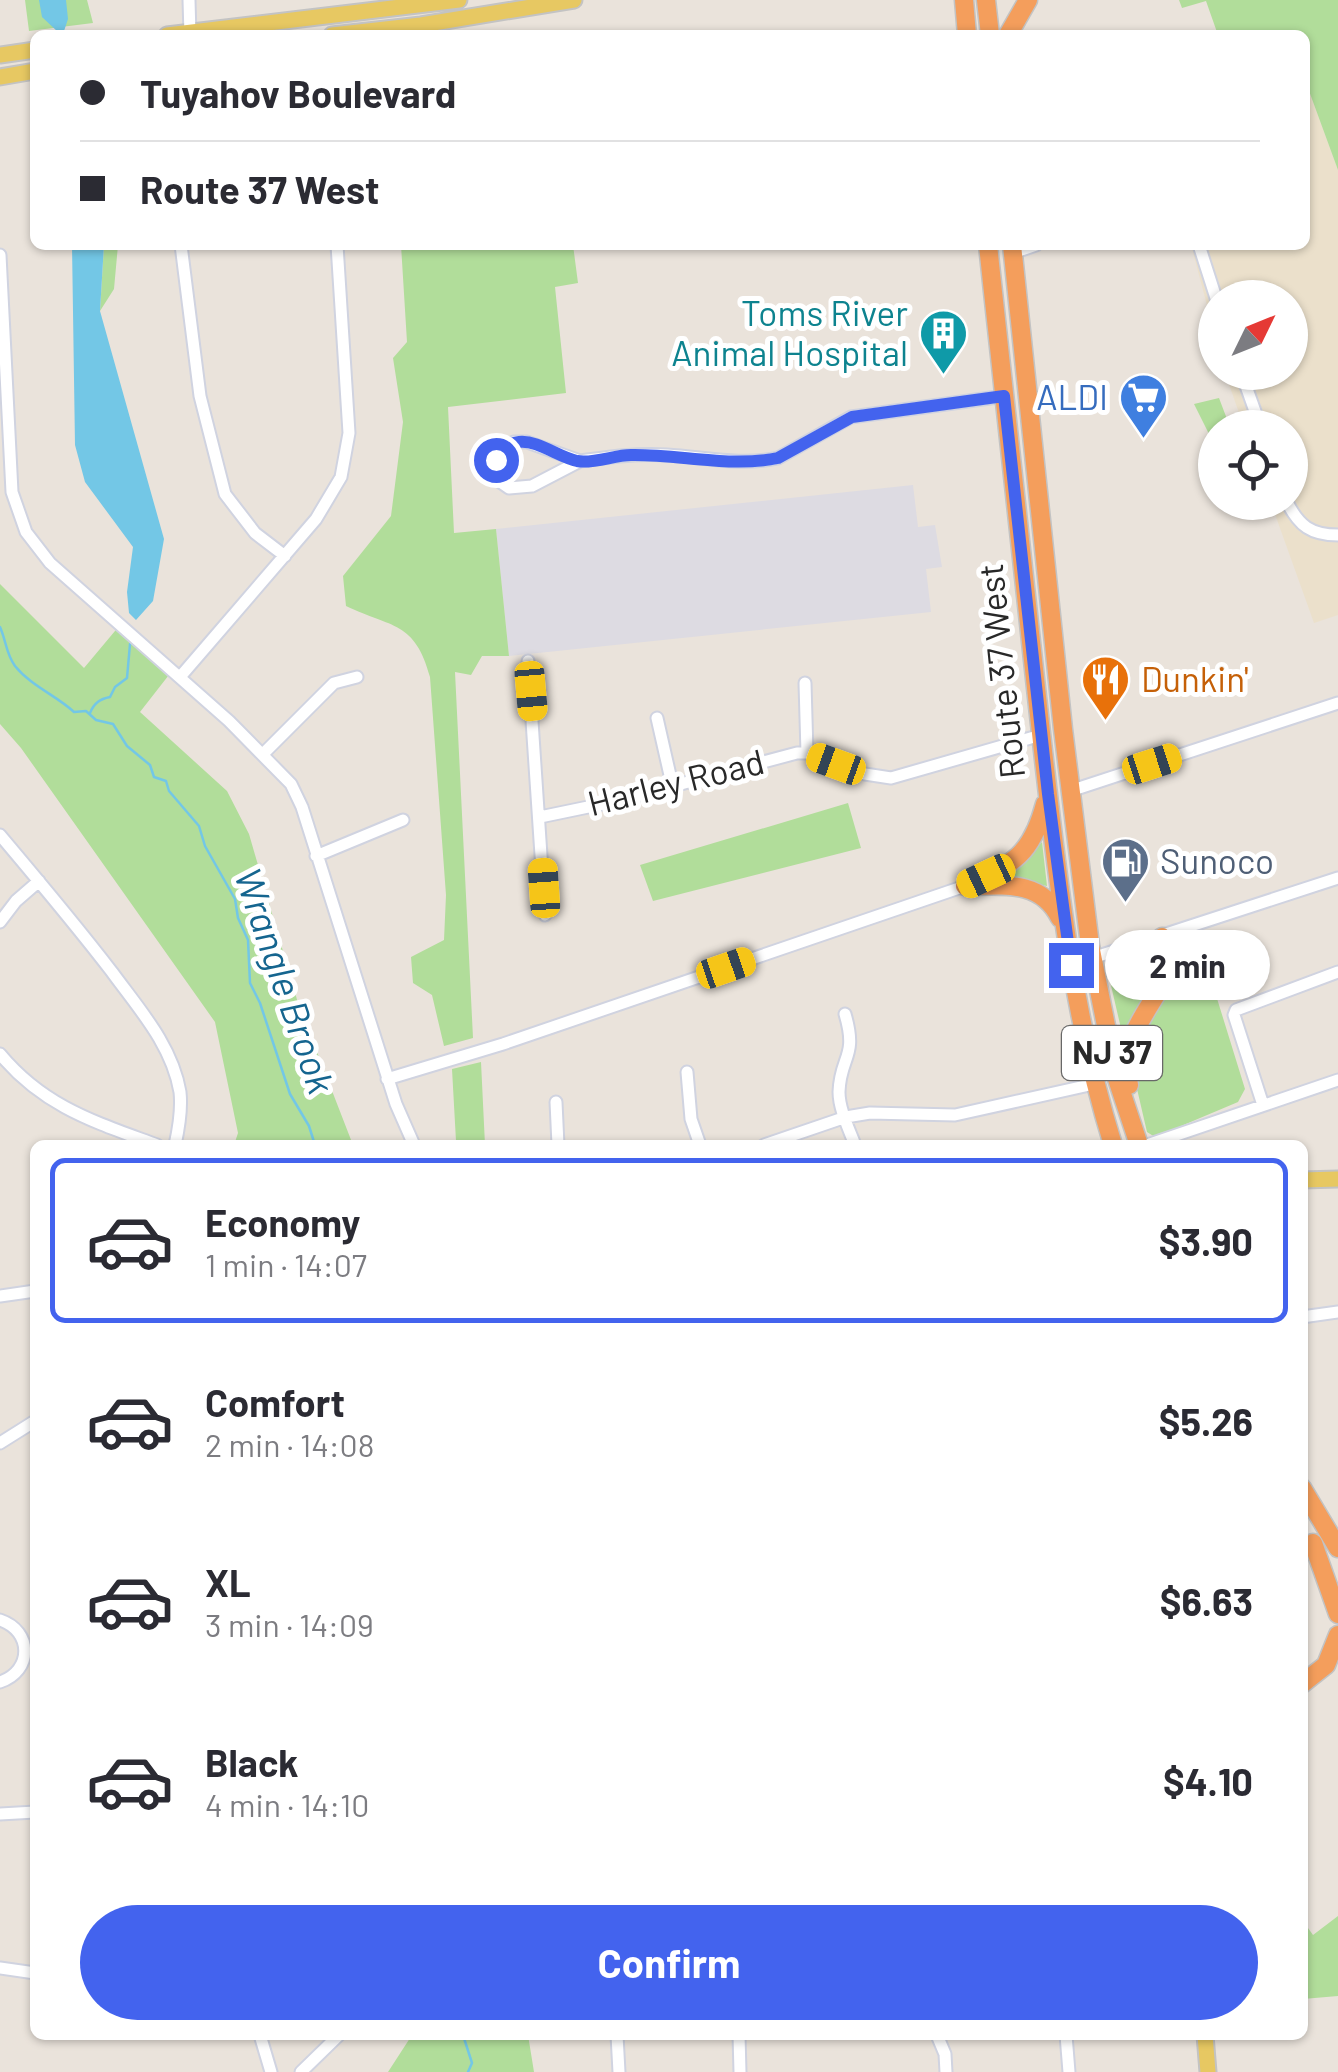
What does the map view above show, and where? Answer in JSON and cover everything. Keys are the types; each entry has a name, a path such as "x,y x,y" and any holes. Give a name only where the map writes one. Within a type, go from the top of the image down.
{"highway":[{"path":"964,0 967,30"},
{"path":"986,0 989,30"},
{"path":"1011,30 1028,0"},
{"name":"Route 37 West","path":"989,250 1066,932 1094,1084 1110,1140"},
{"name":"Route 37 West","path":"1012,250 1062,729 1073,790 1092,959 1116,1076 1140,1140"},
{"path":"965,886 1007,866 1023,853 1039,827 1048,794"},
{"path":"965,886 1018,888 1046,896 1066,932"},
{"path":"1140,1140 1126,1053 1171,966 1162,937"},
{"path":"1308,1498 1338,1548"},
{"path":"1308,1535 1338,1585"},
{"path":"1313,1543 1338,1614"},
{"path":"1308,1679 1326,1665 1338,1635"}],"main road":[{"path":"222,30 459,0"},
{"path":"361,30 492,7 574,0"},
{"path":"0,54 30,51"},
{"path":"0,77 30,73"},
{"path":"1308,1180 1338,1178"},
{"path":"1205,2040 1208,2072"}],"street":[{"path":"189,0 190,30"},
{"path":"182,250 200,396 224,494 255,532 285,556"},
{"path":"180,678 332,498 341,477 348,433 337,250"},
{"path":"1201,250 1210,280"},
{"path":"0,255 5,472 18,514 38,550 263,754 291,784 387,1079 412,1140"},
{"path":"580,462 528,442 514,442 502,448 493,468 496,479 514,489 532,486 580,462 624,455 766,460 778,458 852,417 1004,396"},
{"path":"1295,520 1311,532 1338,535"},
{"path":"528,662 545,915"},
{"path":"263,754 334,683 356,677"},
{"path":"805,683 807,753"},
{"path":"1073,790 1338,703"},
{"path":"657,718 672,784"},
{"name":"Harley Road","path":"540,817 807,753 865,774 891,778 1042,734"},
{"path":"316,856 402,820"},
{"path":"0,834 156,1031 172,1063 180,1092 176,1140"},
{"path":"1071,965 1338,878"},
{"path":"0,922 39,881"},
{"path":"387,1079 519,1039 965,886"},
{"path":"1263,1105 1234,1015 1236,1010 1338,972"},
{"path":"845,1014 852,1040 839,1090 853,1140"},
{"path":"0,1054 38,1092 72,1113 144,1140"},
{"path":"687,1072 691,1119 698,1140"},
{"path":"1151,1140 1338,1080"},
{"path":"779,1140 846,1117 870,1113 954,1116 1094,1084"},
{"path":"556,1102 558,1140"},
{"path":"0,1296 30,1292"},
{"path":"1308,1316 1338,1312"},
{"path":"0,1442 30,1424"},
{"path":"0,1620 17,1629 26,1648 15,1675 0,1682"},
{"path":"0,1814 30,1812"},
{"path":"0,1968 30,1972"},
{"path":"261,2040 271,2072"},
{"path":"301,2072 334,2040"},
{"path":"618,2040 619,2072"},
{"path":"738,2040 740,2072"},
{"path":"939,2040 946,2072"},
{"path":"1066,2040 1069,2072"}],"shaded area":[{"path":"1310,94 1338,170 1338,615 1314,623 1277,520 1308,520 1308,410 1238,410 1231,390 1308,390 1308,280 1200,280 1192,250 1310,250"},
{"path":"913,485 918,527 935,525 942,567 926,569 931,612 509,656 496,529"}],"green space":[{"path":"25,0 87,0 93,23 29,31"},
{"path":"1179,0 1338,0 1338,170 1310,94 1310,30 1216,30 1206,1 1182,8"},
{"path":"104,250 118,250 114,289 100,311"},
{"path":"401,250 574,250 578,283 555,287 566,393 448,407 454,533 496,529 509,656 482,656 471,675 455,672 473,1038 444,1046 432,995 413,983 411,957 444,940 446,895 430,677 417,645 409,636 389,623 346,606 343,576 391,516 403,422 393,358 407,342"},
{"path":"1219,398 1224,410 1198,412 1194,404"},
{"path":"0,584 84,668 120,625 172,671 140,712 227,791 249,834 298,1003 351,1140 236,1140 238,1133 215,1022 0,724"},
{"path":"848,803 861,848 653,901 640,865"},
{"path":"1042,842 1047,886 1001,878 1000,875 1028,858"},
{"path":"1197,934 1181,942 1198,937 1245,1089 1238,1102 1155,1137 1147,1132 1131,1063 1174,946 1180,940"},
{"path":"1150,948 1165,960 1123,1037 1106,964"},
{"path":"481,1062 485,1140 456,1140 452,1069"},
{"path":"1338,1916 1338,1996 1308,1999 1308,1928 1313,1935"},
{"path":"409,2040 529,2040 534,2072 388,2072"}],"water":[{"path":"39,0 66,0 68,19 64,30 56,30 42,17"},
{"path":"72,250 104,250 100,311 164,539 153,601 136,620 129,613 127,592 133,547 85,482 75,445"}],"waterway":[{"name":"Wrangle Brook","path":"0,627 10,657 21,673 74,712 86,711 96,720 113,724 127,746 150,765 154,777 166,781 169,791 199,826 205,846 235,899 248,940 250,983 290,1094 313,1140"},
{"path":"90,713 95,704 110,697 127,678 130,644"},
{"name":"Wrangle Brook","path":"465,2040 472,2063 468,2072"}],"place":[{"name":"Toms River Animal Hospital","path":"943,376"},
{"name":"ALDI","path":"1143,440"},
{"name":"Dunkin'","path":"1106,722"},
{"name":"Sunoco","path":"1125,904"}],"route":[{"path":"496,460 502,448 514,442 528,442 580,462 624,455 766,460 778,458 852,417 1004,396 1071,965"}]}
